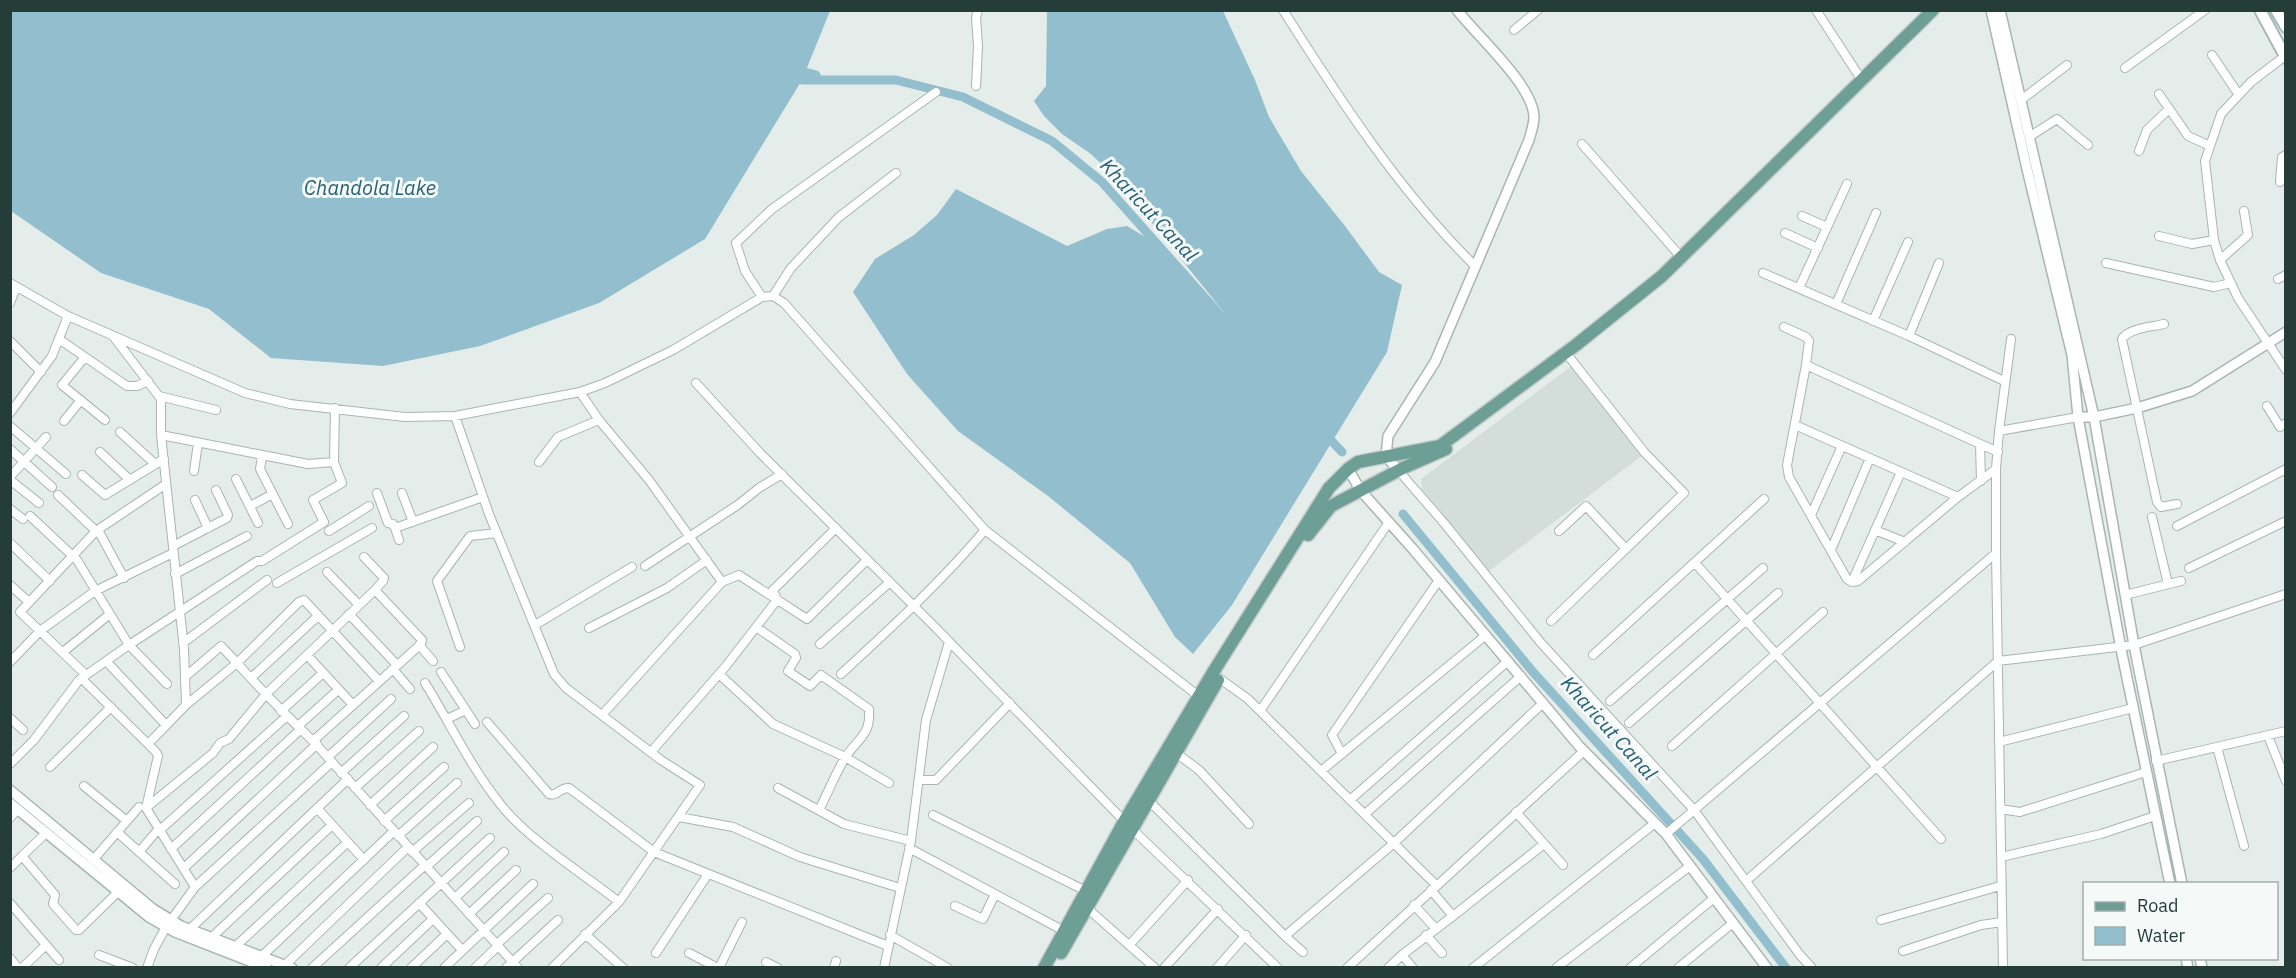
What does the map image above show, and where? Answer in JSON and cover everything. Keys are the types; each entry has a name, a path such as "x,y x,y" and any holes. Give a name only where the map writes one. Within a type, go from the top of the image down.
{"main road":[{"path":"1052,968 1087,908 1129,825 1149,801 1176,753 1202,699 1219,678 1311,531 1331,506 1398,471 1444,451 1570,358 1666,281 1933,10"},
{"path":"1044,968 1086,891 1129,825 1278,566 1329,488 1358,462 1440,446 1575,345 1662,276 1846,97 1943,10"},
{"path":"2260,10 2285,57"},
{"path":"2276,10 2286,27"}],"street":[{"path":"976,86 978,46 976,17 978,10"},
{"path":"1283,10 1318,65 1379,151 1442,233 1475,266"},
{"path":"1457,10 1515,77 1527,95 1534,117 1529,140 1435,362 1388,436 1386,456 1444,523 1541,643 1694,810 1800,956 1812,968"},
{"path":"1514,30 1538,10"},
{"path":"1816,10 1863,82"},
{"path":"1991,10 2072,355 2078,417 2133,708 2170,882"},
{"path":"2000,10 2094,417 2134,645 2182,882"},
{"path":"2124,68 2205,10"},
{"path":"2212,55 2238,95"},
{"path":"2285,57 2251,82 2221,114 2205,161 2214,240 2220,260 2238,298 2286,370"},
{"path":"2021,100 2067,65"},
{"path":"762,297 745,271 736,243 772,209 936,92"},
{"path":"2159,94 2188,136 2210,146"},
{"path":"2139,152 2147,130 2169,109"},
{"path":"2029,137 2057,119 2088,145"},
{"path":"1582,144 1680,256"},
{"path":"2280,183 2282,157 2286,155"},
{"path":"773,296 791,268 838,217 896,172"},
{"path":"1799,288 1847,184"},
{"path":"2220,260 2248,235 2244,211"},
{"path":"1836,304 1876,213"},
{"path":"1802,216 1827,227"},
{"path":"1785,233 1818,248"},
{"path":"2159,236 2192,244 2214,240"},
{"path":"1873,321 1908,242"},
{"path":"1910,336 1939,263"},
{"path":"2106,263 2214,287 2231,283"},
{"path":"1763,273 1910,336 2004,381"},
{"path":"10,303 14,285 69,316 245,393 290,404 405,417 454,416 580,392 605,383 673,350 762,297 773,296 784,303 985,530 1202,699"},
{"path":"11,411 52,356 69,316"},
{"path":"2164,324 2125,334 2122,339 2157,502 2161,507 2177,504"},
{"path":"1784,327 1806,337 1809,341 1787,465 1789,477 1846,579 1852,582 1858,581 1996,469"},
{"path":"2000,431 2078,417 2094,417 2137,408 2192,391 2286,332"},
{"path":"112,335 161,399 161,435 183,643 186,705"},
{"path":"59,339 127,386 137,386 148,381"},
{"path":"2003,968 2000,886 1996,469 2004,381 2011,339"},
{"path":"10,341 41,372"},
{"path":"85,357 63,384 105,420"},
{"path":"1551,621 1684,493 1645,453 1570,358"},
{"path":"1806,365 1998,452"},
{"path":"696,383 782,474 1129,825 1278,968"},
{"path":"580,392 599,420 649,480 722,582"},
{"path":"159,396 216,410"},
{"path":"64,421 81,400"},
{"path":"2267,406 2280,427 2286,423"},
{"path":"335,408 334,462 342,483 313,500 338,547"},
{"path":"454,416 483,497 554,674 566,688 651,752 700,785 619,902 585,934 558,966"},
{"path":"539,462 558,437 599,420"},
{"path":"1795,425 1958,498"},
{"path":"10,426 66,474"},
{"path":"120,432 155,464"},
{"path":"161,435 262,457 308,464 334,462"},
{"path":"39,502 10,479 46,437"},
{"path":"194,471 198,443"},
{"path":"1980,444 1981,481"},
{"path":"1811,515 1842,446"},
{"path":"10,449 52,487"},
{"path":"100,452 130,480"},
{"path":"262,457 260,469 288,524"},
{"path":"1831,550 1870,458"},
{"path":"82,475 105,495 164,459"},
{"path":"2177,526 2286,468"},
{"path":"1348,469 1361,491 1584,751 1666,834 1763,966"},
{"path":"1852,582 1901,472"},
{"path":"645,566 782,474"},
{"path":"236,479 258,523"},
{"path":"166,484 97,531 20,612 63,652 111,707 156,752 158,756 143,807 195,887"},
{"path":"10,662 40,631 95,591 124,578 228,517 216,490"},
{"path":"377,493 388,523 393,524 399,540"},
{"path":"250,506 273,494"},
{"path":"402,494 413,522"},
{"path":"58,495 97,531 124,578"},
{"path":"395,528 483,497"},
{"path":"195,500 208,528"},
{"path":"1593,654 1696,564 1764,500"},
{"path":"329,531 369,506"},
{"path":"1559,531 1586,506 1626,549"},
{"path":"10,509 26,517 73,556 129,645 166,684"},
{"path":"2152,517 2168,584"},
{"path":"2189,568 2286,520"},
{"path":"10,764 34,740 84,677 178,611 324,522"},
{"path":"1260,711 1389,522"},
{"path":"277,583 372,528"},
{"path":"777,600 773,590 836,528"},
{"path":"841,674 958,562 985,530"},
{"path":"1875,530 1905,542"},
{"path":"460,647 437,581 470,536 497,533"},
{"path":"175,574 247,536"},
{"path":"10,543 50,581"},
{"path":"1666,834 1996,553"},
{"path":"93,860 127,821 213,753 220,743 229,739 266,694 383,582 384,578 364,557"},
{"path":"602,715 722,582 739,575 807,619 867,560"},
{"path":"589,628 667,588 707,561"},
{"path":"1696,564 1941,839"},
{"path":"534,625 632,567"},
{"path":"1610,701 1763,568"},
{"path":"327,572 359,605"},
{"path":"183,643 267,580"},
{"path":"1342,754 1332,735 1439,580"},
{"path":"2125,595 2181,581"},
{"path":"820,644 890,582"},
{"path":"10,585 29,602"},
{"path":"184,868 353,705 419,645 421,638 375,590"},
{"path":"1629,723 1778,593"},
{"path":"1746,881 1998,662 2134,645 2286,594"},
{"path":"148,744 186,705 237,663 304,600 379,681"},
{"path":"651,752 719,674 777,600"},
{"path":"1672,746 1823,612"},
{"path":"63,652 110,614"},
{"path":"251,678 318,615"},
{"path":"349,615 410,689"},
{"path":"756,627 795,654 796,658 788,671 810,686 821,675 869,709 869,727 861,740 845,757 819,810"},
{"path":"1321,771 1486,635"},
{"path":"884,968 910,844 926,720 949,642"},
{"path":"419,645 433,661"},
{"path":"185,677 221,646 315,743 515,964"},
{"path":"306,655 353,705"},
{"path":"106,661 166,725"},
{"path":"1350,800 1508,661"},
{"path":"441,672 475,724"},
{"path":"139,852 158,831 284,713 323,673"},
{"path":"719,674 773,724 845,757 889,783"},
{"path":"1365,814 1521,676"},
{"path":"1219,678 1260,711 1394,843 1433,888 1453,916"},
{"path":"425,683 486,785 502,806 534,836 619,902"},
{"path":"171,849 338,690"},
{"path":"147,968 154,949 169,923 195,887 391,699"},
{"path":"919,780 936,780 1010,703"},
{"path":"1285,936 1394,843 1543,703"},
{"path":"50,766 111,707"},
{"path":"1999,742 2133,708"},
{"path":"447,719 466,710"},
{"path":"341,772 404,716"},
{"path":"10,718 23,730"},
{"path":"487,722 549,794 569,788 654,852 888,946"},
{"path":"2156,760 2286,730"},
{"path":"356,788 419,731"},
{"path":"2268,736 2286,782"},
{"path":"370,805 433,747"},
{"path":"2217,747 2244,846"},
{"path":"1347,968 1584,751"},
{"path":"1176,753 1199,771 1249,824"},
{"path":"384,821 444,767"},
{"path":"2000,809 2020,812 2146,772"},
{"path":"189,929 348,779"},
{"path":"261,956 364,860 457,783"},
{"path":"84,786 127,821"},
{"path":"778,788 844,824 910,844 1064,931"},
{"path":"10,790 153,909 169,923 175,932 267,968"},
{"path":"1149,801 1303,952"},
{"path":"10,818 14,806 149,917 212,937 289,966 410,850 469,803"},
{"path":"317,808 364,860"},
{"path":"1516,812 1563,865"},
{"path":"933,815 1086,891"},
{"path":"2001,857 2101,834 2156,816"},
{"path":"680,817 733,827 800,858 900,888"},
{"path":"312,968 477,821"},
{"path":"1473,968 1655,823"},
{"path":"212,937 332,825"},
{"path":"117,832 175,884"},
{"path":"10,868 46,834"},
{"path":"349,968 490,838"},
{"path":"236,946 348,842"},
{"path":"1388,968 1426,935 1544,844"},
{"path":"455,898 504,852"},
{"path":"22,856 55,895 53,904 76,930 80,930 118,892"},
{"path":"1556,968 1690,866"},
{"path":"469,914 516,870"},
{"path":"656,953 708,874"},
{"path":"1133,941 1188,880"},
{"path":"444,968 533,884"},
{"path":"1881,920 2000,886"},
{"path":"956,906 983,919 995,894"},
{"path":"475,968 548,898"},
{"path":"1630,968 1714,898"},
{"path":"419,903 462,950"},
{"path":"11,904 59,960"},
{"path":"1414,905 1435,928"},
{"path":"1087,908 1155,968"},
{"path":"1164,968 1218,909"},
{"path":"381,968 433,919"},
{"path":"506,968 515,964 558,920"},
{"path":"689,953 719,968 742,922"},
{"path":"1903,951 1981,925 2002,922"},
{"path":"1678,968 1733,923"},
{"path":"411,968 447,934"},
{"path":"585,934 623,968"},
{"path":"890,935 948,968"},
{"path":"1217,968 1246,935"},
{"path":"1426,935 1442,953"},
{"path":"10,958 20,968 46,945"},
{"path":"99,955 133,968"},
{"path":"1402,955 1413,968"},
{"path":"766,962 778,968"}],"shaded area":[{"path":"1574,364 1643,455 1489,571 1422,489 1421,479"}],"water":[{"path":"1047,10 1223,11 1255,80 1269,117 1301,171 1379,272 1402,285 1387,352 1232,605 1193,654 1175,637 1130,563 1048,496 958,431 907,374 853,292 875,259 914,235 937,215 956,189 1067,246 1107,229 1127,226 1147,238 1220,321 1227,316 1114,176 1091,154 1062,134 1044,116 1034,101 1046,86"},
{"name":"Chandola Lake","path":"10,11 830,11 802,80 705,239 599,303 480,346 383,366 271,358 209,309 101,273 11,211"}],"waterway":[{"name":"Kharicut Canal","path":"794,69 816,75 802,80 896,80 963,97 1052,141 1102,182 1231,327"},
{"name":"Kharicut Canal","path":"1325,434 1342,452"},
{"name":"Kharicut Canal","path":"1403,514 1533,672 1703,859 1786,968"}]}
